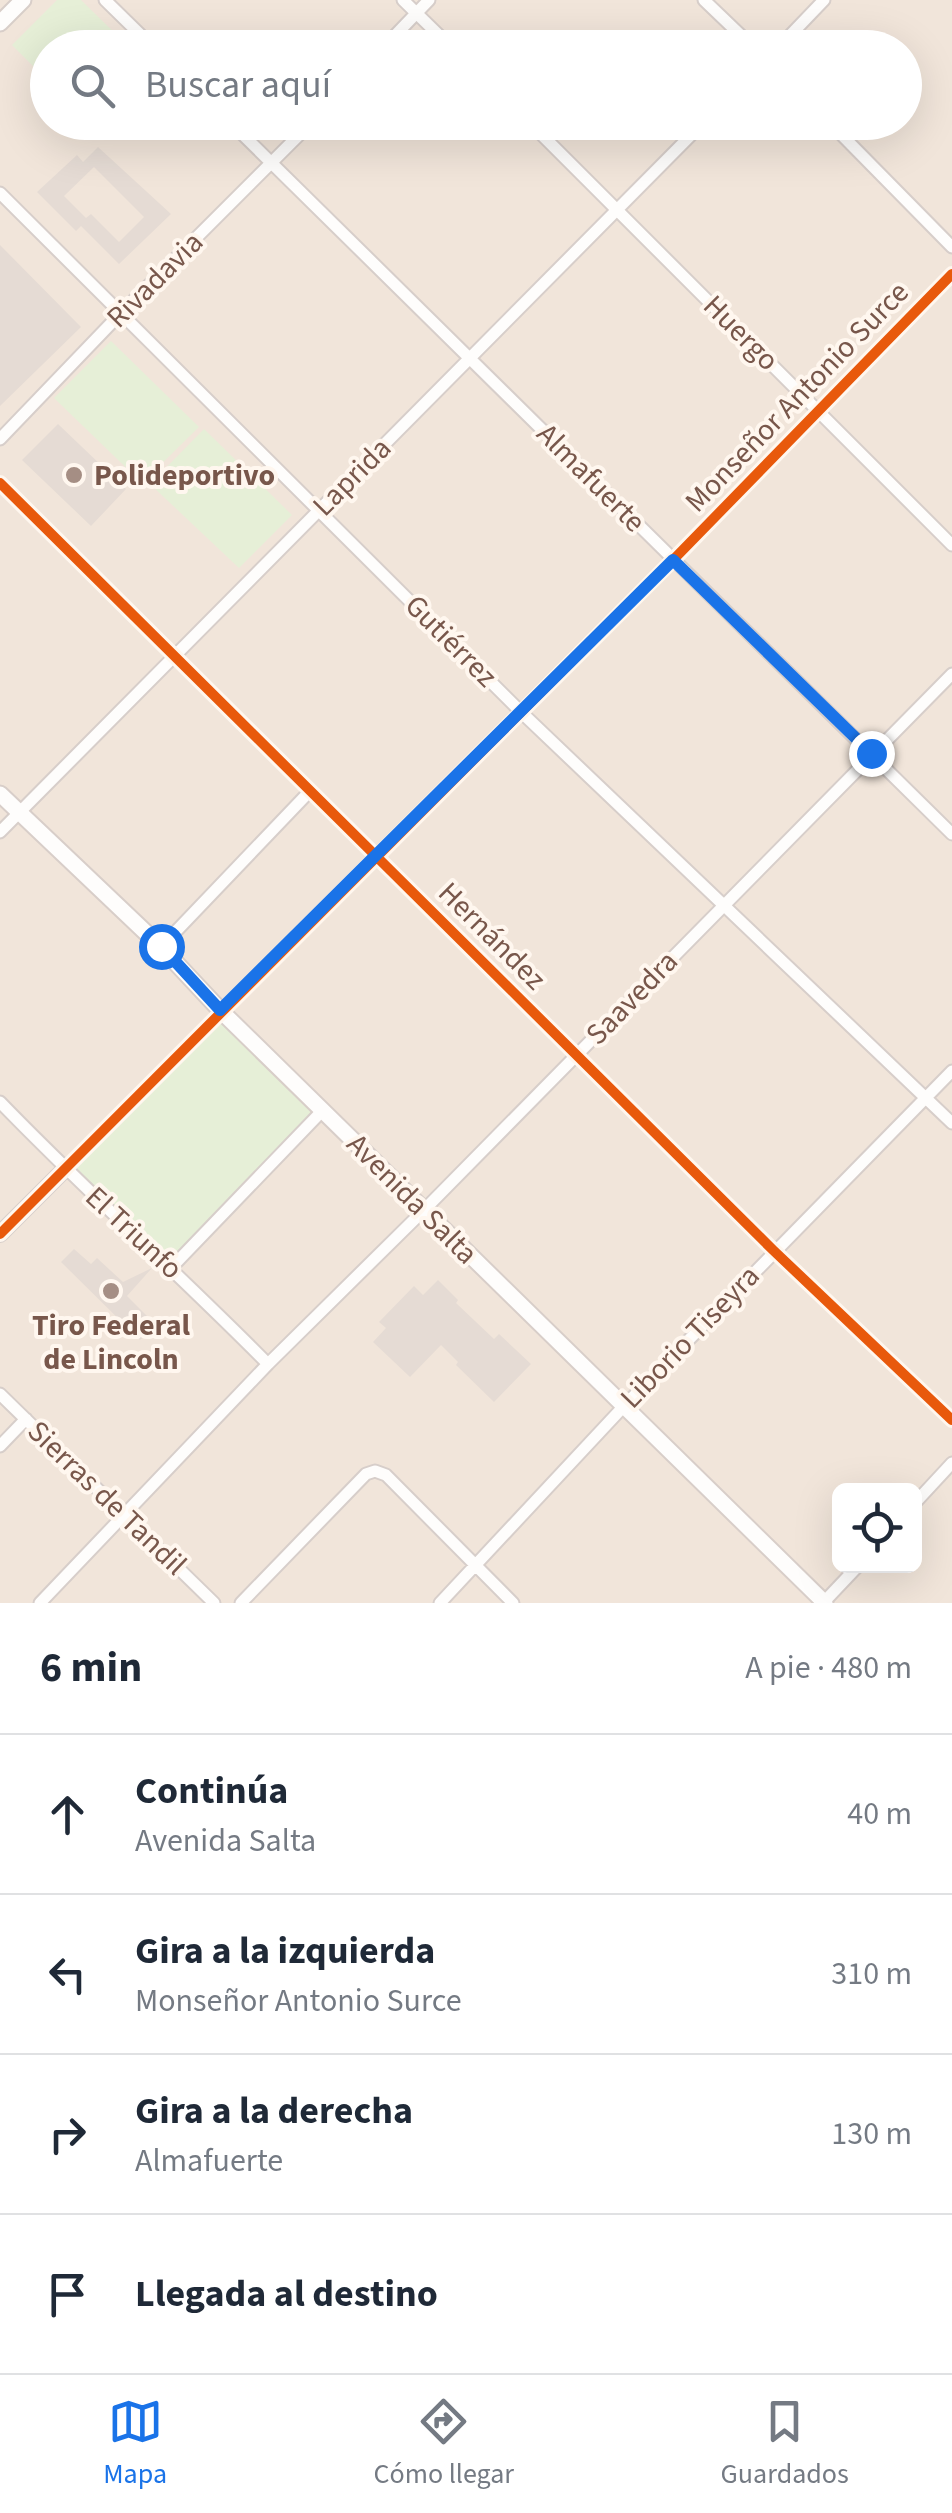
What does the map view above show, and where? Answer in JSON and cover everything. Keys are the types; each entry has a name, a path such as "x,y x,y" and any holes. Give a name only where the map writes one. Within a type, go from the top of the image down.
{"main road":[{"path":"0,22 23,0"},
{"name":"Avenida Salta","path":"0,794 161,946 220,1010 824,1603"}],"street":[{"path":"105,0 136,30"},
{"path":"403,0 434,30"},
{"path":"400,30 429,0"},
{"path":"704,0 735,30"},
{"path":"795,30 824,0"},
{"name":"Almafuerte","path":"248,140 952,834"},
{"name":"Rivadavia","path":"0,439 295,140"},
{"name":"Huergo","path":"548,140 952,545"},
{"name":"Laprida","path":"0,832 686,140"},
{"path":"847,140 952,247"},
{"name":"Gutiérrez","path":"0,194 520,711 952,1123"},
{"name":"Monseñor Antonio Surce","path":"0,1234 673,560 952,274"},
{"name":"Hernández","path":"0,483 773,1250 952,1420"},
{"name":"Saavedra","path":"40,1603 268,1364 952,674"},
{"path":"161,946 310,790"},
{"name":"Liborio Tiseyra","path":"440,1603 773,1250 952,1070"},
{"name":"El Triunfo","path":"0,1102 268,1364"},
{"path":"172,1266 323,1110"},
{"name":"Sierras de Tandil","path":"0,1394 214,1603"},
{"path":"0,1446 26,1419"},
{"path":"922,1495 952,1463"},
{"path":"241,1603 366,1474 375,1471 386,1474 512,1603"},
{"path":"824,1603 852,1573"}],"shaded area":[{"path":"0,0 952,0 952,1603 0,1603"}],"green space":[{"path":"57,0 81,0 112,30 30,30 30,63 12,45"},
{"path":"111,341 199,427 142,483 54,398"},
{"path":"204,429 292,515 239,568 150,484"},
{"path":"220,1010 323,1110 172,1267 65,1169"}],"building":[{"path":"98,147 171,214 119,264 81,226 76,231 37,192 77,155 83,162","holes":["94,167 144,217 119,242 91,214 86,218 64,196"]},
{"path":"0,245 81,327 0,406"},
{"name":"Polideportivo","path":"58,424 126,489 91,526 22,460"},
{"name":"Tiro Federal de Lincoln","path":"74,1249 91,1264 97,1258 123,1282 152,1268 127,1296 157,1326 140,1340 61,1262"},
{"path":"438,1280 494,1339 499,1334 531,1364 494,1402 441,1345 410,1377 373,1342 386,1328 379,1322 414,1286 423,1295"}],"cycle path":[{"path":"0,1234 673,560 952,274"},
{"path":"0,483 773,1250 952,1420"}],"place":[{"name":"Polideportivo","path":"74,475"},
{"name":"Tiro Federal de Lincoln","path":"111,1291"}],"route":[{"path":"161,946 220,1010 673,560 871,753"}]}
